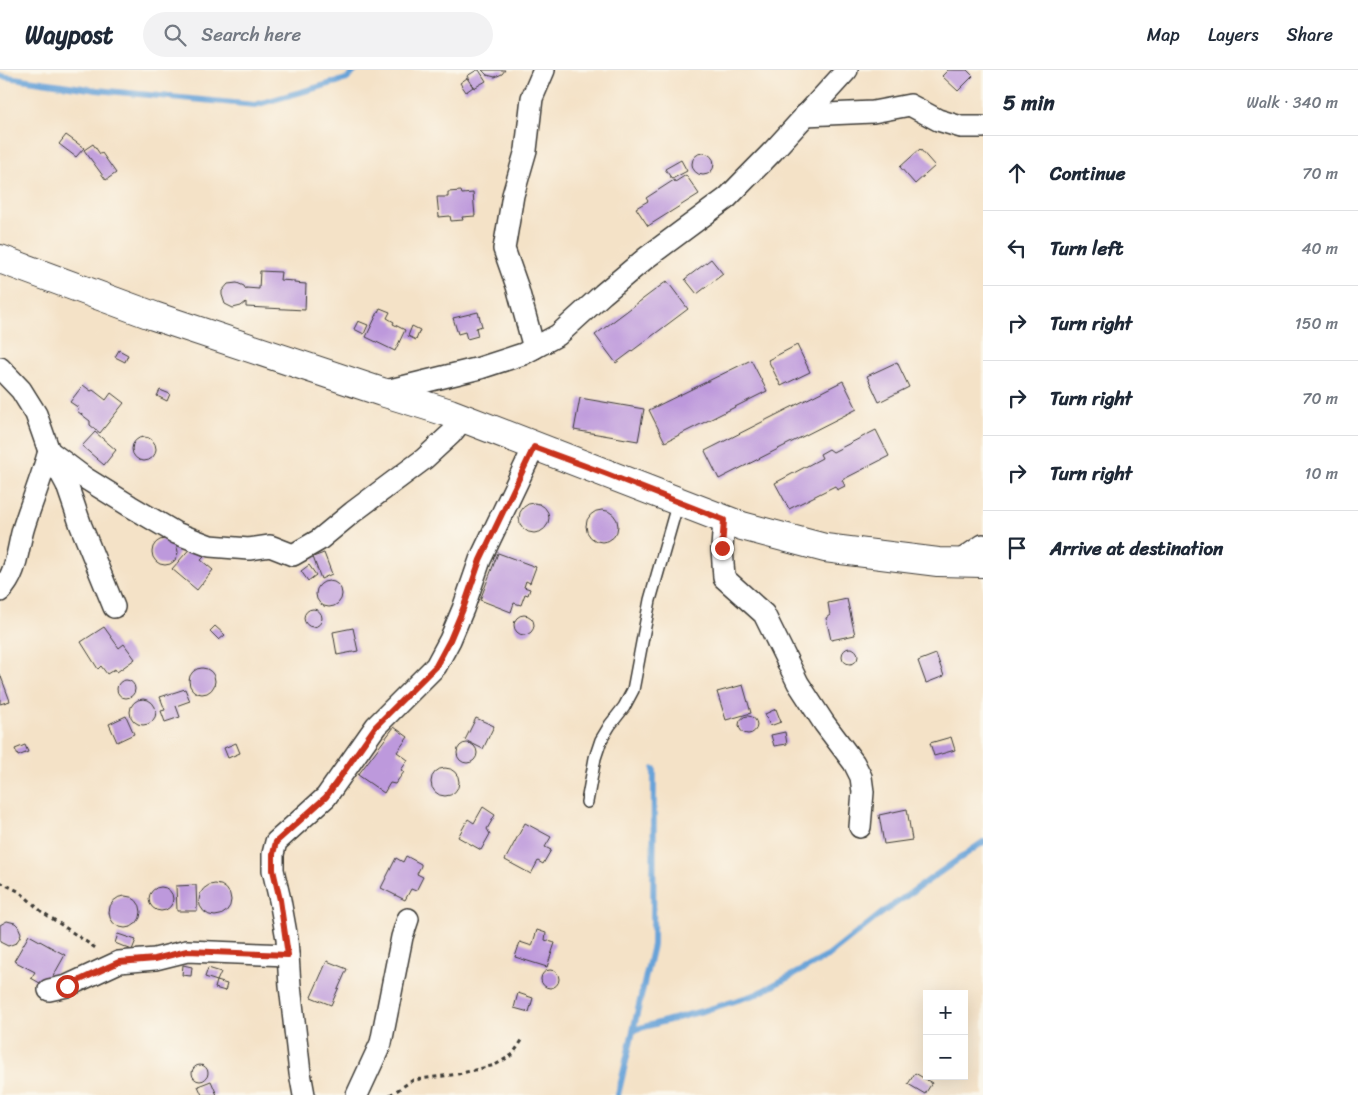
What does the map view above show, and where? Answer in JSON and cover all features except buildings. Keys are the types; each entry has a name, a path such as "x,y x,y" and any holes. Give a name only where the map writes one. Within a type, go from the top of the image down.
{"street":[{"path":"534,348 517,286 504,249 513,195 526,150 532,98 544,70"},
{"path":"382,392 480,368 523,354 558,335 646,258 727,198 847,70"},
{"path":"805,115 873,112 910,105 938,120 961,127 983,127"},
{"path":"0,259 154,316 464,418 724,520 825,548 938,562 970,563 983,545"},
{"path":"0,368 21,390 36,414 49,451 67,485 81,526 114,606"},
{"path":"49,451 85,478 176,533 210,546 250,549 270,546 293,555 319,540 353,512 424,460 451,434 464,418"},
{"path":"304,1095 288,955 280,900 273,870 273,854 276,842 326,797 376,726 436,666 460,617 480,560 534,447"},
{"path":"0,591 12,574 18,557 24,528 44,472 49,451"},
{"path":"724,520 722,548 724,578 764,614 798,683 824,723 854,763 861,777 863,792 860,827"},
{"path":"357,1095 381,1043 402,936 408,919"},
{"path":"49,990 67,986 119,962 155,959 187,951 288,955"}],"lane":[{"path":"587,802 595,758 601,740 624,707 633,690 650,600 678,502"}],"path":[{"path":"0,882 20,892 41,911 119,962"},
{"path":"390,1095 413,1080 458,1074 495,1065 512,1055 523,1038"}],"waterway":[{"path":"0,76 97,90 255,105 347,79 356,70"},
{"path":"618,1095 653,945 654,769"},
{"path":"633,1030 757,994 828,956 882,913 983,842"}],"route":[{"path":"67,986 119,962 155,959 187,951 288,955 287,939 273,870 273,854 276,842 326,797 376,726 436,666 450,640 480,560 497,522 534,447 724,520 722,548"}]}
